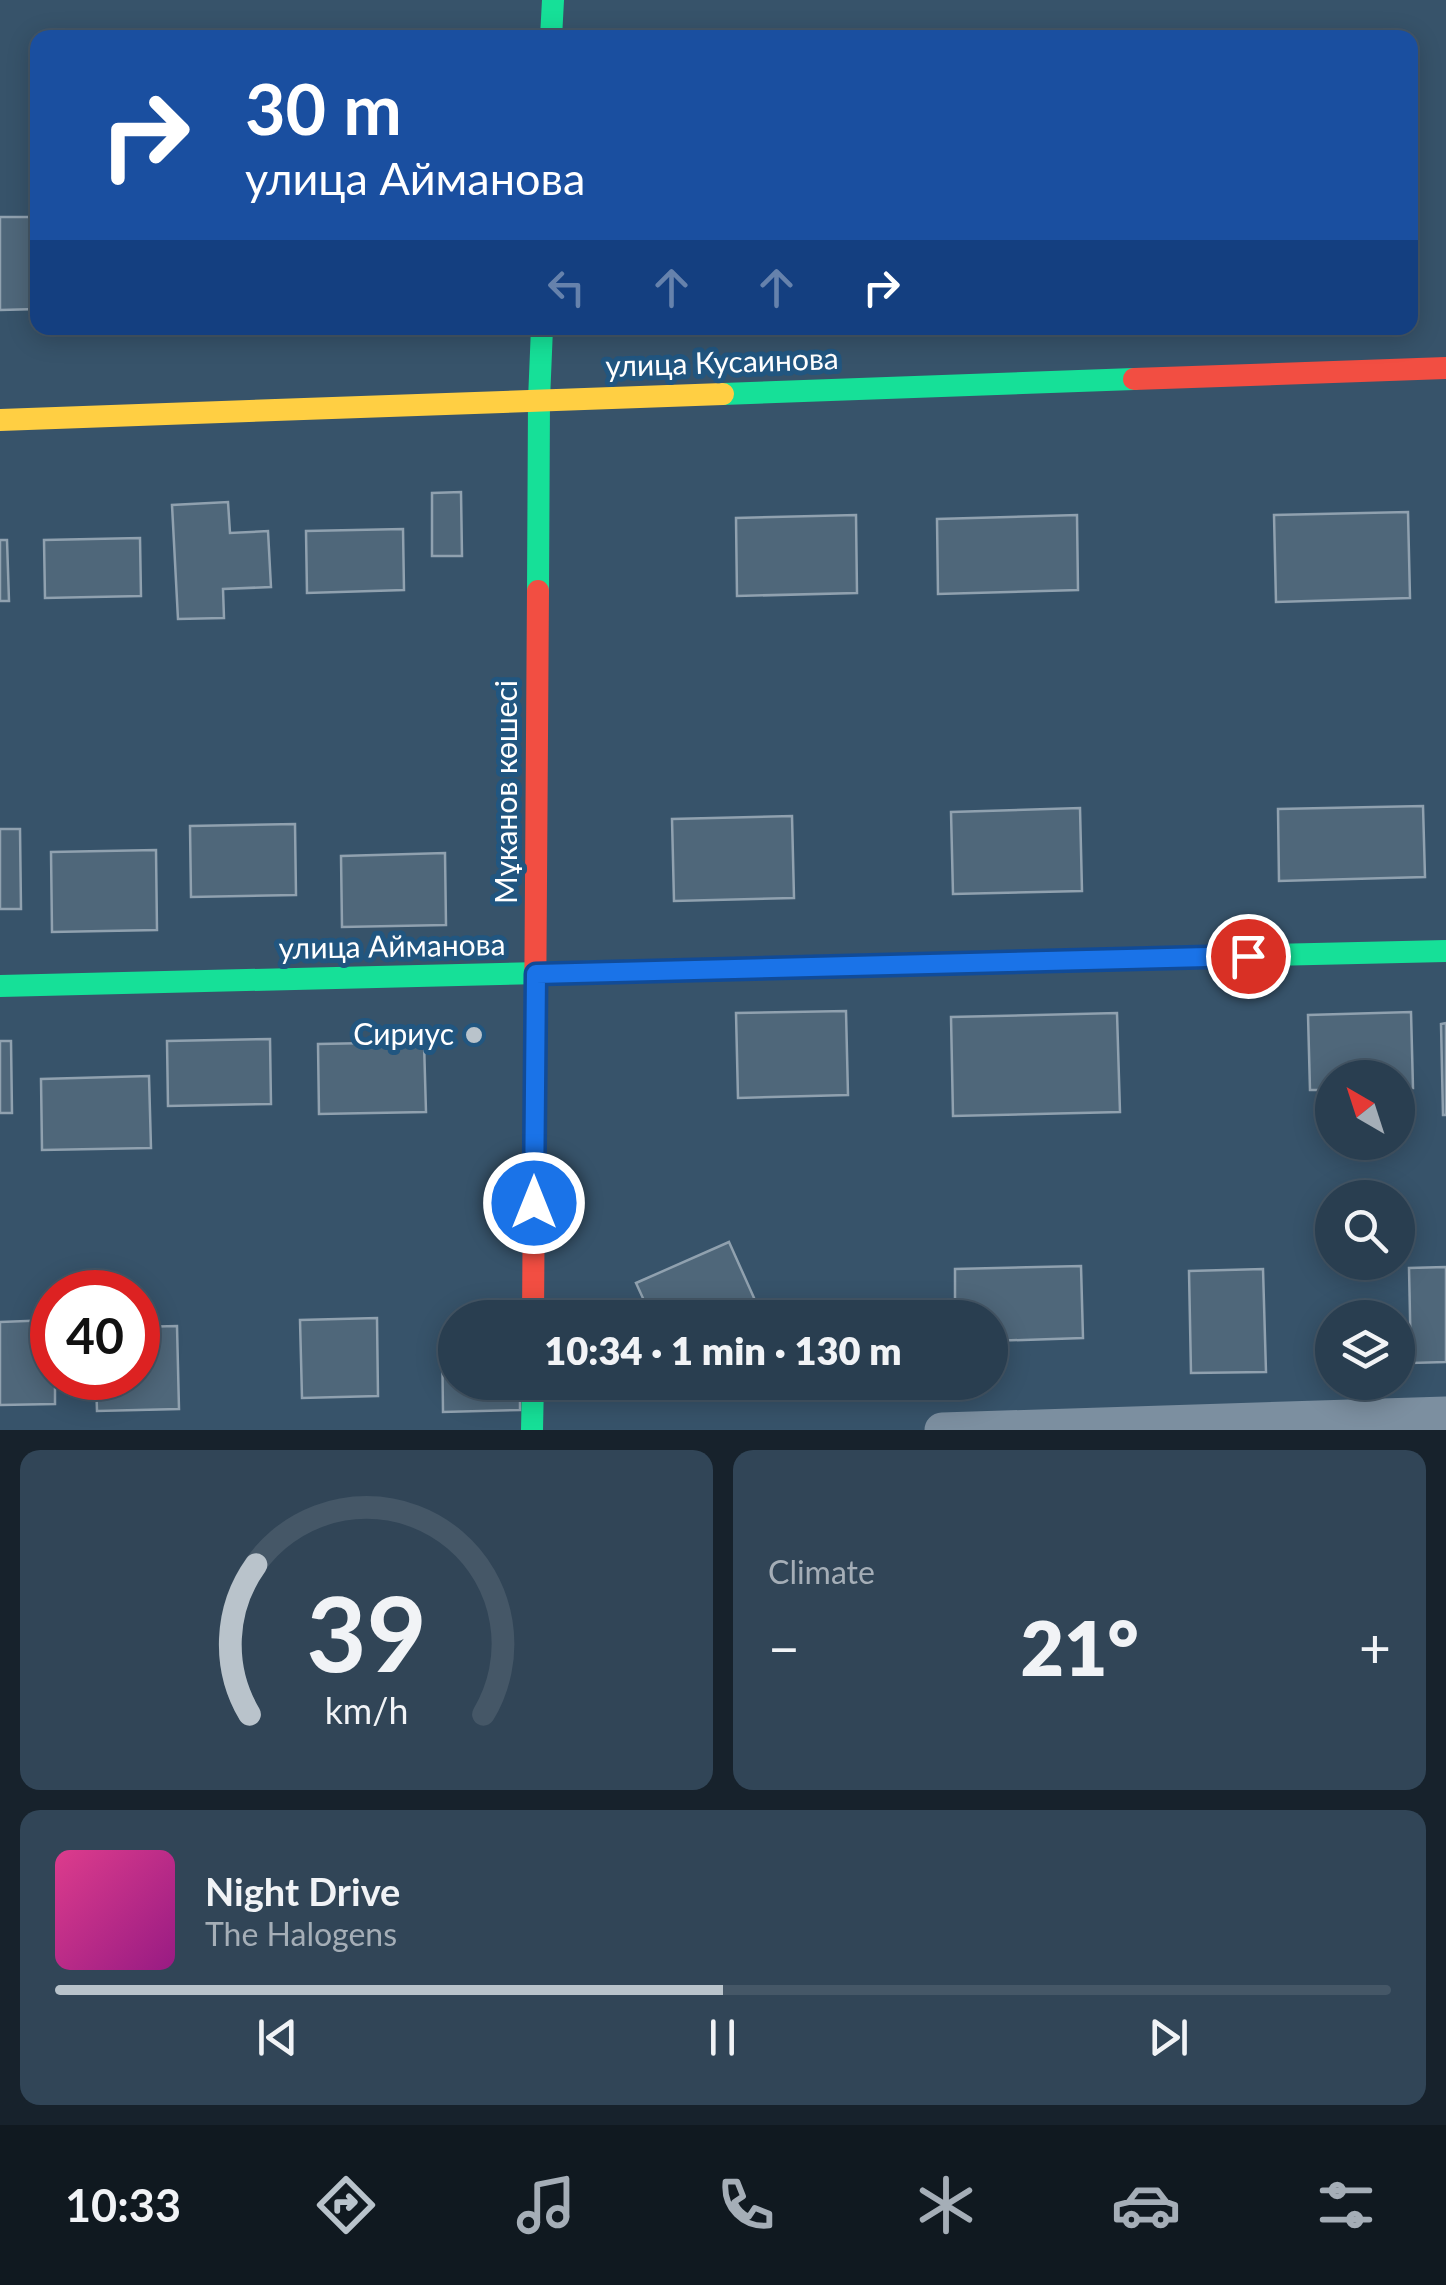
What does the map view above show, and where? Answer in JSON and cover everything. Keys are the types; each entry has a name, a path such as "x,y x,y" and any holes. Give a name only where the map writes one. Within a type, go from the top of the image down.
{"street":[{"path":"552,30 553,0"},
{"name":"Мұканов көшесі","path":"533,1300 542,335"},
{"name":"улица Кусаинова","path":"0,420 1446,368"},
{"name":"улица Айманова","path":"0,986 1446,950"},
{"path":"532,1430 533,1400"},
{"path":"942,1430 1446,1414"}],"building":[{"path":"0,217 30,217 30,309 0,310"},
{"path":"461,492 462,556 432,556 432,493"},
{"path":"228,502 230,533 268,531 271,587 223,589 224,618 178,619 172,505"},
{"path":"1408,512 1410,598 1276,602 1274,515"},
{"path":"856,515 857,593 737,596 736,518"},
{"path":"1077,515 1078,590 938,594 937,519"},
{"path":"403,529 404,590 307,593 306,531"},
{"path":"140,538 141,596 45,598 44,540"},
{"path":"0,540 7,540 9,601 0,601"},
{"path":"1423,806 1425,877 1279,881 1278,809"},
{"path":"1080,808 1082,891 953,894 951,812"},
{"path":"792,816 794,898 674,901 672,819"},
{"path":"295,824 296,895 191,897 190,826"},
{"path":"0,829 20,829 21,909 0,909"},
{"path":"156,850 157,930 52,932 51,852"},
{"path":"445,853 446,925 342,927 341,856"},
{"path":"846,1011 848,1095 738,1098 736,1013"},
{"path":"1411,1012 1412,1060 1315,1060 1315,1090 1310,1090 1308,1015"},
{"path":"1117,1013 1120,1112 953,1116 951,1017"},
{"path":"1446,1023 1446,1115 1443,1115 1441,1024"},
{"path":"270,1039 271,1104 168,1106 167,1041"},
{"path":"0,1041 11,1041 12,1113 0,1113"},
{"path":"424,1042 426,1112 319,1114 318,1044"},
{"path":"149,1076 151,1148 42,1150 41,1079"},
{"path":"729,1242 755,1300 644,1300 636,1283"},
{"path":"1081,1266 1083,1338 1008,1340 1008,1300 955,1300 955,1269"},
{"path":"1446,1267 1446,1362 1415,1363 1415,1300 1410,1300 1409,1280 1415,1280 1415,1268"},
{"path":"1263,1269 1266,1372 1191,1373 1189,1271"},
{"path":"377,1318 378,1396 302,1398 300,1320"},
{"path":"30,1321 30,1400 55,1400 55,1404 0,1405 0,1322"},
{"path":"160,1326 177,1326 179,1409 97,1411 97,1400 160,1400"},
{"path":"443,1400 520,1400 520,1410 443,1412"}],"traffic: fast":[{"path":"551,30 553,0"},
{"path":"538,591 542,335"},
{"path":"723,394 1134,379"},
{"path":"1178,957 1446,951"},
{"path":"0,986 708,969"},
{"path":"532,1430 533,1400"}],"traffic: slow":[{"path":"0,420 723,394"}],"traffic: jam":[{"path":"1134,379 1446,368"},
{"path":"533,1300 538,591"},
{"path":"708,969 1178,957"}],"place":[{"name":"Сириус","path":"474,1035"}],"route":[{"path":"534,1203 536,974 1248,956"}]}
